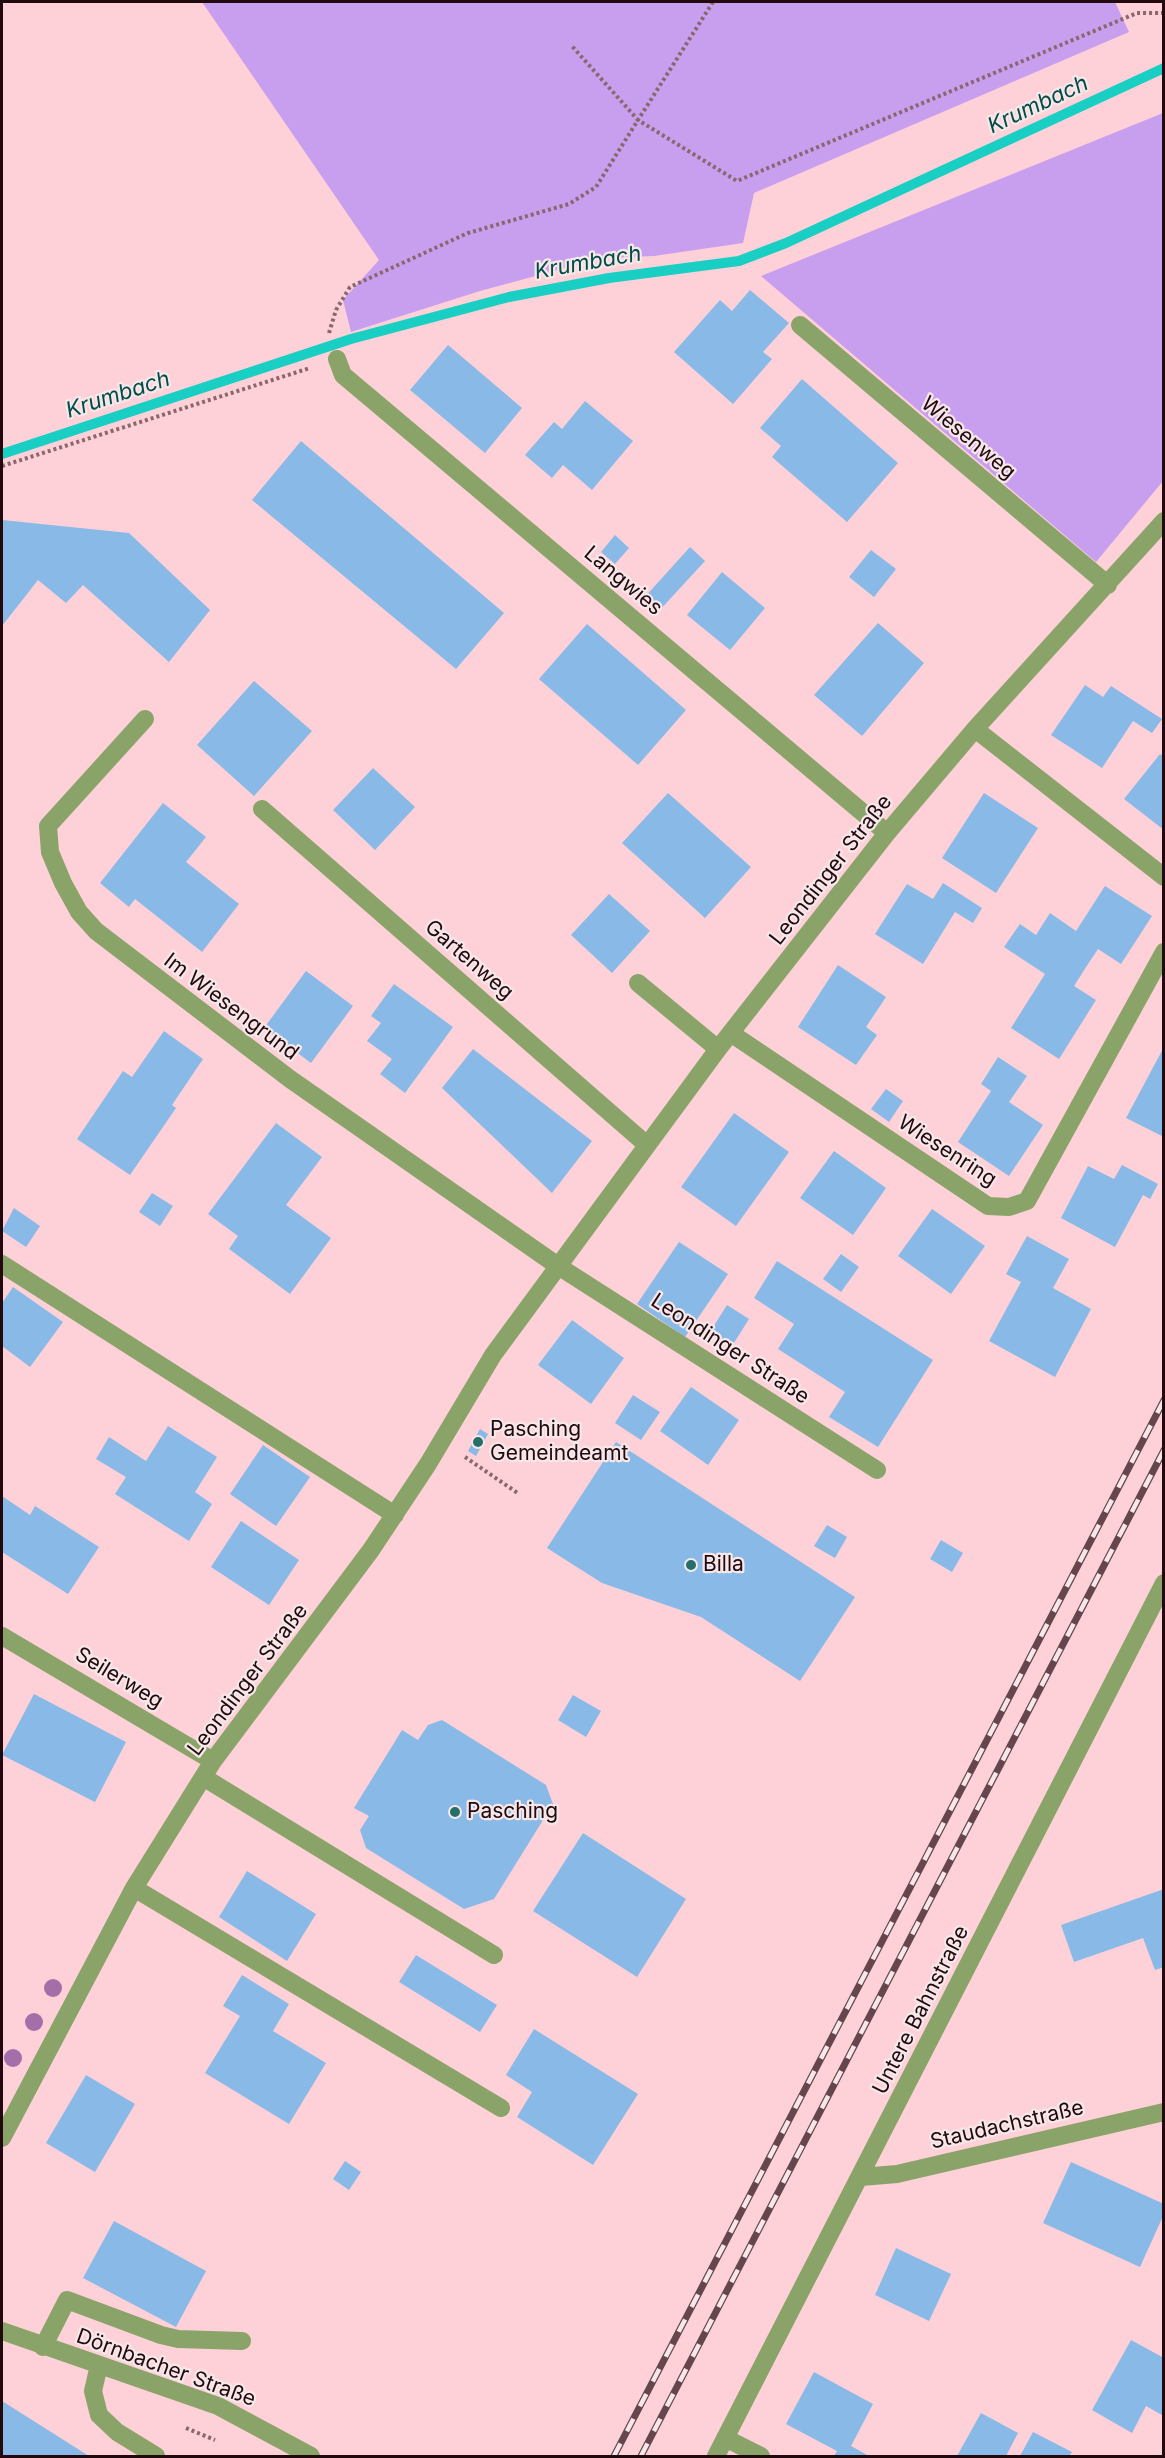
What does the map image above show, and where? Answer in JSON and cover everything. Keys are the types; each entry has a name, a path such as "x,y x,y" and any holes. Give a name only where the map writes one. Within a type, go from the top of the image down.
{"street":[{"name":"Wiesenweg","path":"800,326 1108,585"},
{"name":"Langwies","path":"337,360 343,375 887,833"},
{"name":"Leondinger Straße","path":"2,2138 134,1888 208,1769 330,1608 395,1515 493,1355 718,1049 887,833 975,729 1164,521"},
{"name":"Im Wiesengrund","path":"145,719 48,826 50,852 79,912 96,931 128,958 290,1079 558,1266"},
{"path":"975,729 1164,877"},
{"name":"Gartenweg","path":"261,809 647,1145"},
{"name":"Wiesenring","path":"732,1034 988,1206 1009,1207 1027,1201 1164,952"},
{"path":"638,983 718,1049"},
{"path":"2,1264 395,1515"},
{"name":"Leondinger Straße","path":"558,1266 877,1470"},
{"name":"Untere Bahnstraße","path":"716,2457 1164,1583"},
{"name":"Seilerweg","path":"2,1636 494,1955"},
{"path":"134,1888 501,2108"},
{"name":"Staudachstraße","path":"861,2177 897,2174 1164,2112"},
{"path":"42,2347 67,2300 161,2336 242,2342"},
{"name":"Dörnbacher Straße","path":"2,2331 42,2347 218,2406 311,2457"},
{"path":"99,2365 93,2391 99,2415 117,2432 156,2457"},
{"path":"725,2438 761,2457"}],"path":[{"path":"329,334 336,310 350,287 468,233 569,204 596,187 713,2"},
{"path":"571,45 638,120 737,181 1137,13 1164,13"},
{"path":"2,466 337,360"},
{"path":"442,1440 519,1494"}],"shaded area":[{"path":"202,2 1115,2 1129,32 754,193 743,243 654,256 602,258 480,291 351,332 343,300 379,260"},
{"path":"1163,113 1163,481 1096,562 761,276"}],"building":[{"path":"750,290 789,323 763,352 772,359 733,404 674,352 720,300 732,311"},
{"path":"448,345 522,408 485,453 410,390"},
{"path":"802,379 898,463 847,522 772,457 781,446 760,428"},
{"path":"585,401 633,441 592,490 563,465 552,478 525,455 554,422 562,429"},
{"path":"301,441 504,613 456,669 252,500"},
{"path":"2,520 129,533 210,610 169,662 83,585 66,603 38,580 2,626"},
{"path":"615,535 629,548 615,564 601,552"},
{"path":"690,547 705,561 658,612 643,599"},
{"path":"871,550 896,569 874,597 849,577"},
{"path":"722,572 765,608 730,650 687,615"},
{"path":"878,623 924,663 862,736 814,695"},
{"path":"587,624 686,710 638,765 539,679"},
{"path":"254,681 312,731 254,796 197,745"},
{"path":"1085,685 1103,697 1111,686 1162,719 1152,733 1133,721 1102,768 1051,735"},
{"path":"1160,754 1164,757 1164,830 1124,799"},
{"path":"373,768 415,807 375,850 333,810"},
{"path":"668,793 751,867 705,918 622,843"},
{"path":"984,793 1038,828 996,893 942,858"},
{"path":"163,803 206,837 186,862 239,904 202,952 135,899 129,907 100,883"},
{"path":"943,883 982,908 973,923 955,912 923,964 875,934 907,884 933,899"},
{"path":"1105,886 1152,916 1121,964 1098,949 1086,967 1074,986 1096,1000 1059,1059 1011,1028 1045,974 1004,947 1020,924 1036,935 1050,913 1076,931"},
{"path":"609,894 650,931 612,973 571,935"},
{"path":"838,965 886,997 866,1027 877,1035 856,1065 798,1027"},
{"path":"306,971 353,1006 311,1063 264,1028"},
{"path":"394,984 453,1027 405,1093 380,1074 392,1059 367,1041 381,1023 371,1016"},
{"path":"164,1031 203,1059 172,1105 176,1108 130,1175 77,1139 123,1071 132,1077"},
{"path":"1164,1047 1164,1137 1126,1118"},
{"path":"473,1049 592,1141 552,1193 442,1088"},
{"path":"998,1057 1027,1076 1009,1102 1043,1125 1009,1176 958,1142 991,1091 981,1084"},
{"path":"886,1089 903,1101 889,1122 871,1109"},
{"path":"734,1113 789,1152 736,1226 681,1187"},
{"path":"276,1123 322,1157 286,1205 331,1238 290,1294 229,1249 238,1236 208,1214"},
{"path":"834,1151 886,1188 853,1235 800,1198"},
{"path":"1122,1165 1158,1184 1150,1199 1143,1195 1115,1247 1061,1218 1088,1166 1114,1179"},
{"path":"152,1193 173,1206 160,1226 139,1212"},
{"path":"14,1208 40,1226 26,1247 2,1231"},
{"path":"932,1209 985,1246 951,1294 898,1256"},
{"path":"1027,1236 1069,1259 1053,1288 1091,1309 1055,1377 989,1341 1021,1282 1006,1274"},
{"path":"679,1242 728,1274 685,1337 637,1304"},
{"path":"841,1254 859,1267 841,1292 823,1279"},
{"path":"777,1261 933,1360 878,1447 829,1417 845,1392 778,1349 794,1324 754,1298"},
{"path":"13,1287 63,1322 30,1367 2,1346 2,1303"},
{"path":"727,1305 749,1319 732,1346 710,1332"},
{"path":"572,1320 624,1358 591,1404 538,1365"},
{"path":"691,1387 739,1420 708,1465 660,1431"},
{"path":"633,1395 660,1412 641,1440 615,1423"},
{"path":"168,1426 217,1457 195,1492 212,1504 189,1541 115,1494 126,1477 96,1459 109,1437 146,1461"},
{"name":"Pasching Gemeindeamt","path":"480,1429 488,1434 476,1456 468,1451"},
{"name":"Billa","path":"616,1442 855,1597 800,1681 701,1617 602,1583 547,1548"},
{"path":"263,1445 310,1477 276,1526 230,1494"},
{"path":"2,1496 30,1515 35,1506 99,1547 68,1594 2,1552"},
{"path":"241,1521 299,1560 269,1605 211,1567"},
{"path":"827,1525 847,1537 835,1558 814,1546"},
{"path":"941,1540 963,1553 952,1572 930,1559"},
{"path":"34,1694 126,1742 95,1802 2,1755"},
{"path":"573,1695 601,1711 586,1737 558,1720"},
{"name":"Pasching","path":"442,1720 546,1785 553,1804 494,1899 464,1909 366,1848 360,1830 369,1816 354,1808 402,1730 418,1740 428,1725"},
{"path":"583,1833 686,1899 637,1977 533,1911"},
{"path":"247,1871 316,1914 287,1961 219,1917"},
{"path":"1164,1889 1164,1967 1155,1970 1143,1938 1074,1962 1061,1925"},
{"path":"416,1955 497,2005 480,2032 399,1982"},
{"path":"242,1975 289,2004 273,2031 326,2063 289,2124 205,2073 240,2016 223,2006"},
{"path":"534,2029 638,2094 593,2165 517,2117 532,2092 506,2075"},
{"path":"86,2075 135,2104 95,2172 46,2143"},
{"path":"345,2161 361,2172 349,2190 333,2179"},
{"path":"1071,2162 1164,2204 1164,2214 1140,2267 1043,2223"},
{"path":"114,2221 206,2271 176,2327 83,2278"},
{"path":"896,2248 951,2274 929,2321 875,2295"},
{"path":"1131,2340 1164,2358 1164,2412 1162,2415 1146,2406 1132,2433 1092,2410"},
{"path":"814,2372 873,2404 851,2446 869,2456 834,2456 837,2451 786,2424"},
{"path":"2,2401 89,2456 2,2456"},
{"path":"981,2413 1018,2433 1006,2456 957,2456"},
{"path":"1033,2432 1072,2452 1069,2456 1020,2456"}],"waterway":[{"name":"Krumbach","path":"2,454 351,339 509,297 609,278 739,261 786,243 1164,68"}],"railway":[{"path":"614,2456 1164,1400"},
{"path":"641,2456 1164,1450"}],"place":[{"name":"Pasching Gemeindeamt","path":"478,1442"},
{"name":"Billa","path":"691,1565"},
{"name":"Pasching","path":"455,1812"}]}
